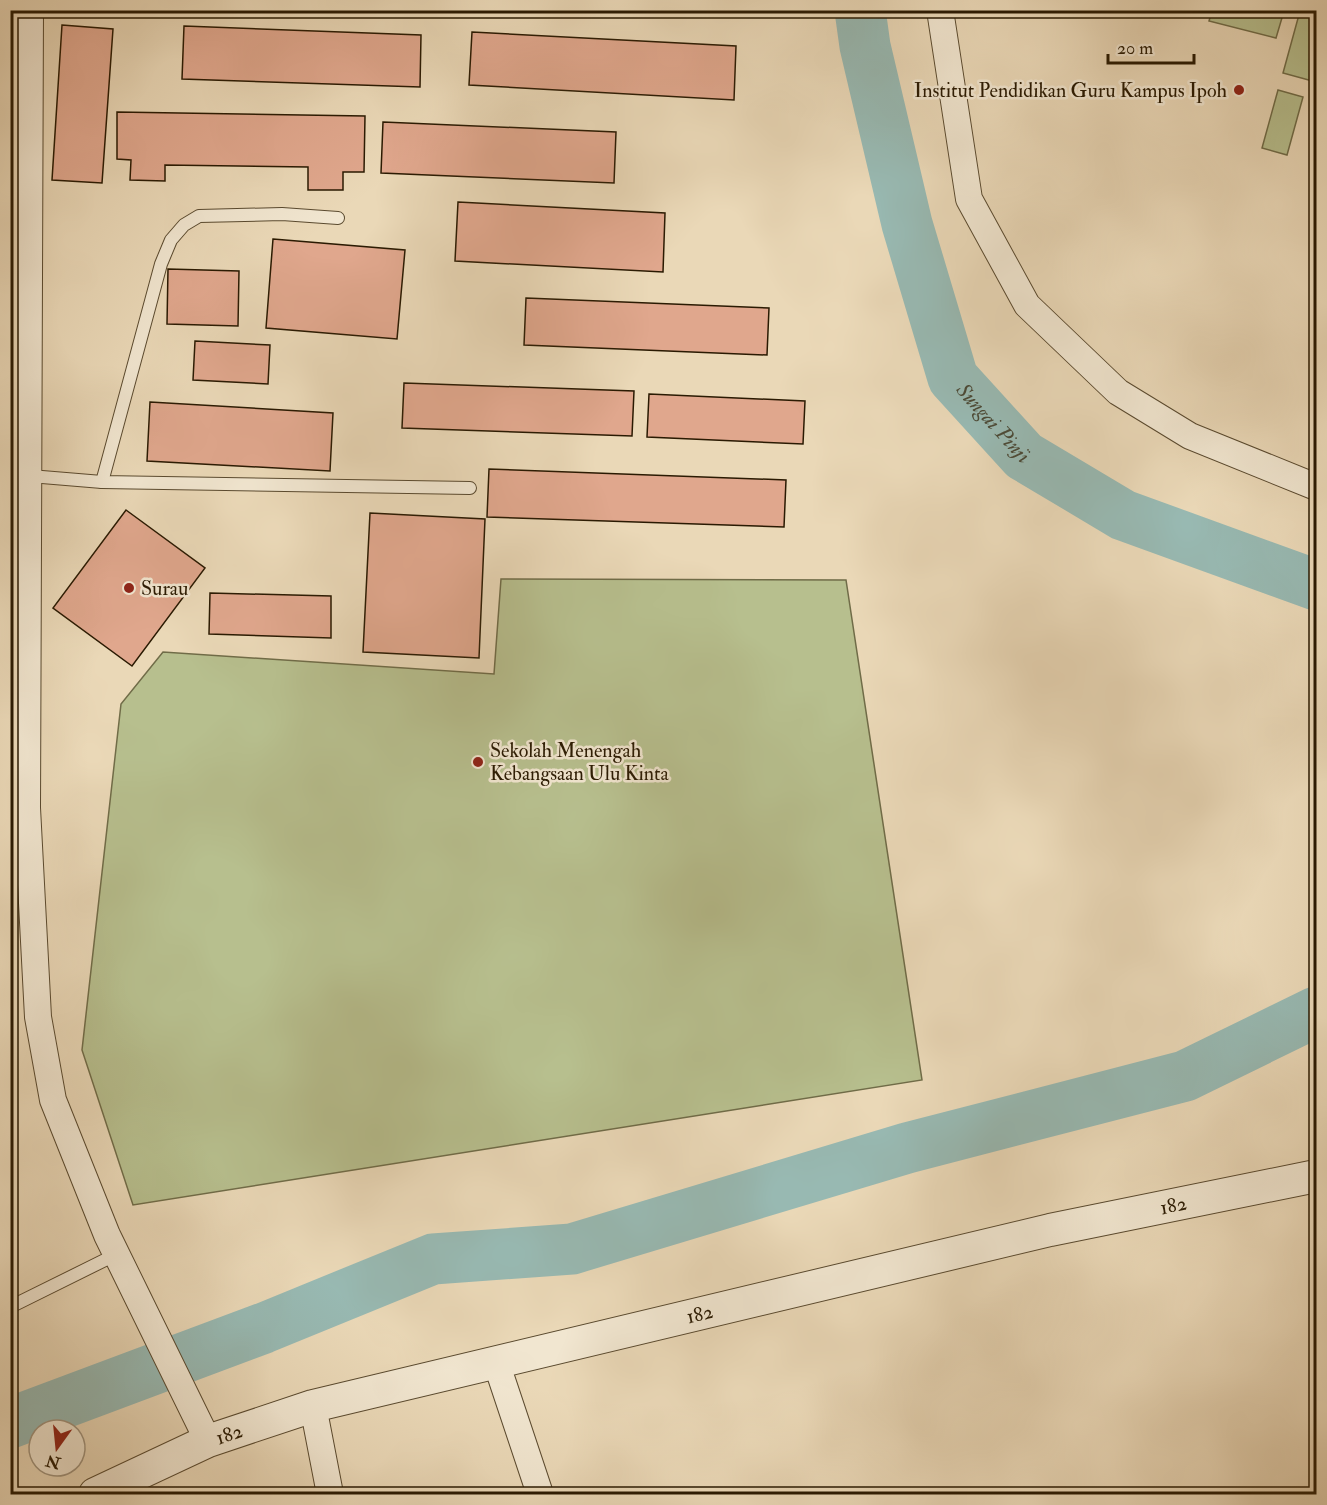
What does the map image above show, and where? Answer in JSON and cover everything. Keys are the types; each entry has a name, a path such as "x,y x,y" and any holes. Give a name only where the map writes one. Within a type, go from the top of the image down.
{"street":[{"path":"30,10 30,476 19,810 38,1017 53,1100 115,1256 208,1441"},
{"path":"940,10 969,199 1027,305 1118,392 1190,436 1317,487"},
{"name":"182","path":"95,1494 208,1441 313,1406 1050,1230 1317,1176"},
{"path":"496,1362 540,1494"},
{"path":"313,1406 330,1494"}],"lane":[{"path":"102,482 161,264 171,240 184,225 200,216 282,214 338,218"},
{"path":"30,476 102,482 470,488"},
{"path":"10,1307 115,1256"}],"green space":[{"path":"1212,10 1284,11 1276,38 1209,21"},
{"path":"1300,11 1316,11 1316,82 1283,73"},
{"path":"1278,90 1303,97 1287,155 1262,148"},
{"path":"501,579 846,580 922,1080 133,1205 82,1050 121,704 163,652 494,674"}],"building":[{"path":"62,25 113,29 102,183 52,180"},
{"path":"184,26 421,35 420,87 182,79"},
{"path":"472,32 736,46 734,100 469,85"},
{"path":"117,112 365,116 364,172 343,172 343,190 308,190 308,167 165,165 165,181 130,180 131,160 117,159"},
{"path":"383,122 616,132 614,183 381,173"},
{"path":"458,202 665,213 663,272 455,261"},
{"path":"273,239 405,250 397,339 266,328"},
{"path":"168,269 239,271 238,326 167,324"},
{"path":"526,298 769,308 767,355 524,345"},
{"path":"195,341 270,345 268,384 193,380"},
{"path":"404,383 634,391 632,436 402,428"},
{"path":"649,394 805,401 803,444 647,437"},
{"path":"150,402 333,413 330,471 147,461"},
{"path":"489,469 786,480 784,527 487,517"},
{"name":"Surau","path":"126,510 205,568 132,666 53,608"},
{"path":"370,513 485,519 479,658 363,652"},
{"path":"210,593 331,596 331,638 209,634"}],"waterway":[{"name":"Sungai Pinji","path":"860,10 865,46 907,224 953,378 1024,456 1123,515 1316,585"},
{"path":"10,1423 264,1328 433,1259 572,1249 907,1148 1185,1076 1316,1012"}],"place":[{"name":"Institut Pendidikan Guru Kampus Ipoh","path":"1239,90"},
{"name":"Surau","path":"129,588"},
{"name":"Sekolah Menengah Kebangsaan Ulu Kinta","path":"478,762"}]}
